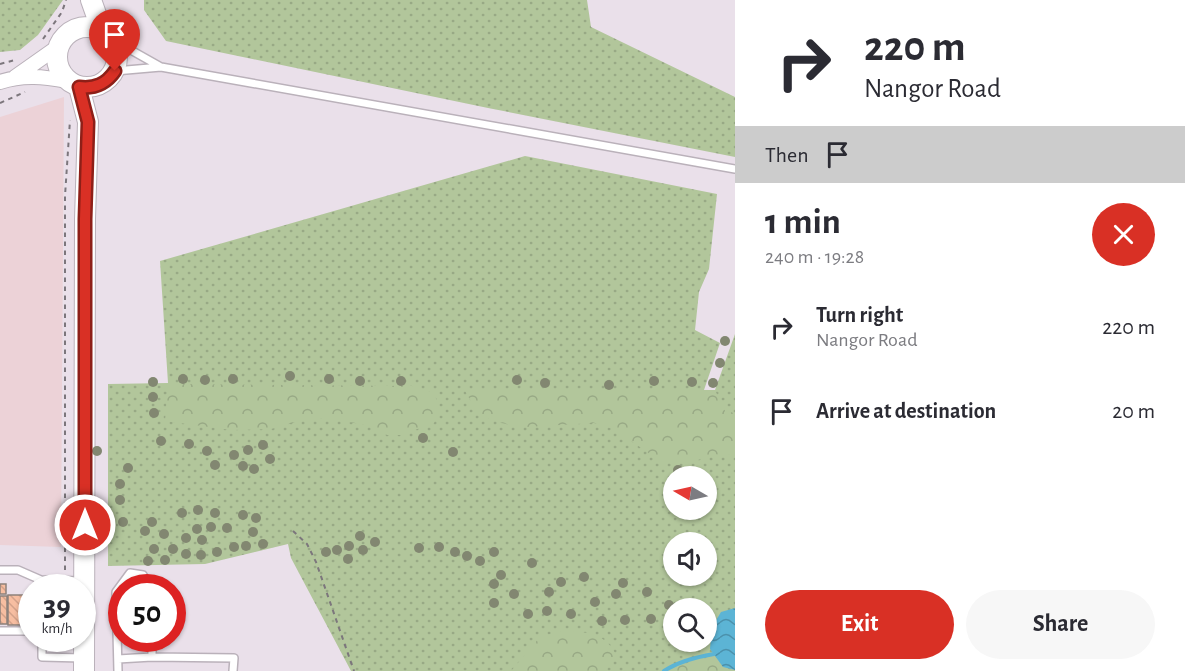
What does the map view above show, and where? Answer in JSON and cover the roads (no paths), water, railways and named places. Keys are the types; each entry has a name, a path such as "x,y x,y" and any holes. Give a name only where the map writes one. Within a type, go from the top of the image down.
{"main road":[{"path":"77,29 82,0"},
{"path":"79,121 110,76 118,58 91,0"},
{"path":"107,35 87,27 77,29 68,33 59,46 57,55 62,74 74,84 92,87 110,76"},
{"path":"74,84 79,121 85,219 75,574"}],"street":[{"path":"15,77 59,46"},
{"path":"0,82 15,77 35,76 74,84"}],"lane":[{"path":"107,35 161,67"},
{"path":"110,76 161,67 735,169"},
{"path":"0,570 18,570 27,574"},
{"path":"0,631 18,631"},
{"path":"42,652 42,657 84,665"},
{"path":"118,652 118,671"},
{"path":"152,652 152,657"},
{"path":"118,659 234,658 233,671"}],"water":[{"path":"735,608 735,670 723,667 712,652 717,652 717,619 721,612"}],"waterway":[{"path":"664,671 688,660 714,654"}]}
